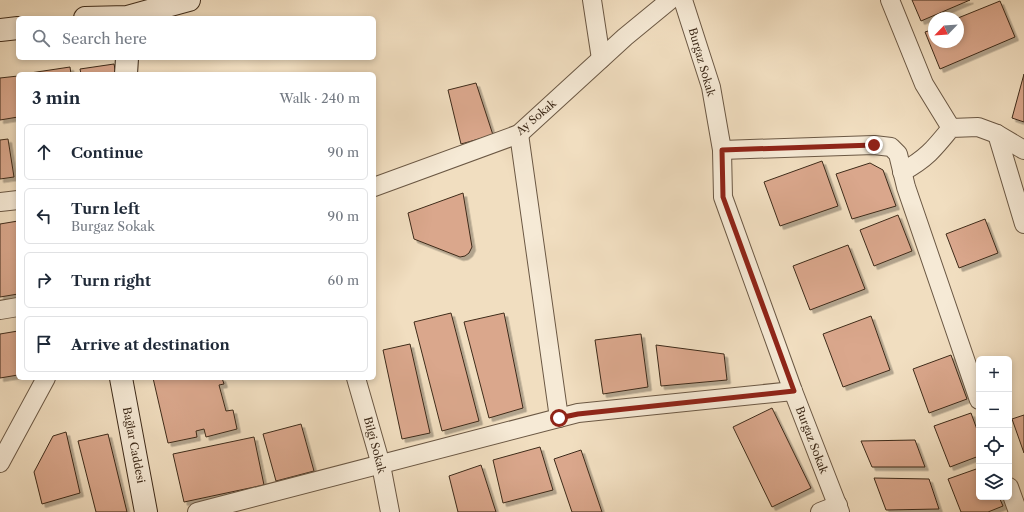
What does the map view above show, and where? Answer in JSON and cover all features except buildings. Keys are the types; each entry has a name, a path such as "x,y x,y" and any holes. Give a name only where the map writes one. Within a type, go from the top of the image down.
{"main road":[{"path":"104,0 108,8 113,13 120,16"},
{"path":"130,16 140,11 146,0"},
{"path":"131,16 189,0"},
{"path":"0,30 16,28"},
{"path":"126,72 127,60"},
{"name":"Bağlar Caddesi","path":"121,380 146,512"}],"street":[{"path":"592,0 601,59"},
{"name":"Ay Sokak","path":"376,187 519,134 625,37 670,0"},
{"name":"Burgaz Sokak","path":"683,0 711,87 722,150 723,197 839,509"},
{"path":"890,0 924,84 951,128"},
{"path":"902,172 919,163 933,151 951,128 978,127 996,134 1024,150"},
{"path":"519,134 559,418"},
{"path":"996,134 1024,224"},
{"path":"722,150 874,145 891,147 898,154 906,187 976,392"},
{"path":"0,202 16,200"},
{"path":"0,310 16,307"},
{"path":"0,461 45,380"},
{"name":"Bilgi Sokak","path":"357,380 381,465 390,512"},
{"path":"197,512 578,414 794,391"},
{"path":"1012,495 1018,512"},
{"path":"820,512 839,509"}],"route":[{"path":"559,418 578,414 794,391 723,197 722,150 874,145"}]}
